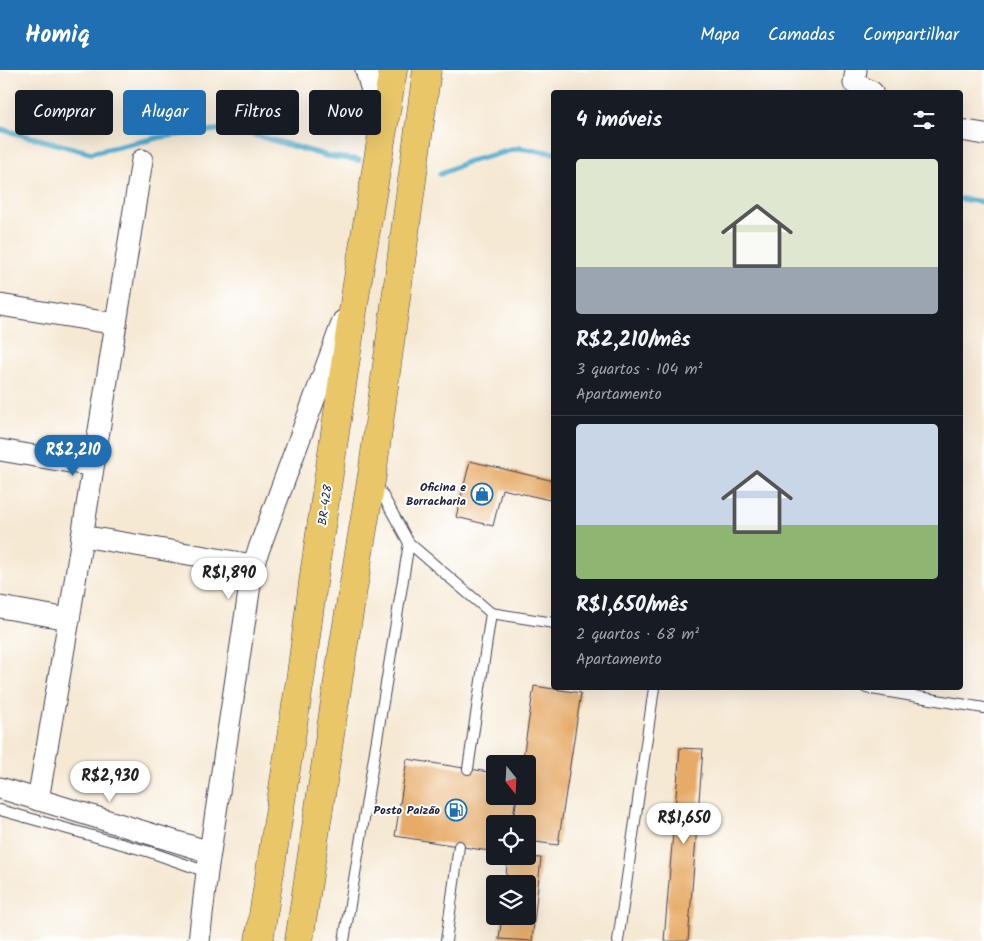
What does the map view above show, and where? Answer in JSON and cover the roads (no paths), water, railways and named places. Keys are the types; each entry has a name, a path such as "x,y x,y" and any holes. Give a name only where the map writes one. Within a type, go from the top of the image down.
{"highway":[{"name":"BR-428","path":"259,941 301,674 357,284 393,70"},
{"path":"299,941 342,655 372,475 427,70"}],"street":[{"path":"366,70 383,128"},
{"path":"856,70 854,83 868,90"},
{"path":"963,130 984,134"},
{"path":"38,800 70,619 142,160"},
{"path":"199,941 208,862 253,566 357,284"},
{"path":"0,305 116,324"},
{"path":"0,450 93,466"},
{"path":"82,536 253,566"},
{"path":"0,607 70,619"},
{"path":"0,788 208,862"}],"lane":[{"path":"372,475 409,543 491,614 551,623"},
{"path":"344,941 409,543"},
{"path":"468,769 491,614"},
{"path":"618,941 654,690"},
{"path":"878,690 984,708"},
{"path":"0,810 150,852 208,862"},
{"path":"446,941 459,846"}],"waterway":[{"path":"0,129 91,153 161,137 231,128 327,156 359,160"},
{"path":"440,174 467,162 519,148 551,153"},
{"path":"963,199 984,202"}],"place":[{"name":"Oficina e Borracharia","path":"482,494"},
{"name":"Posto Paizão","path":"456,810"}]}
